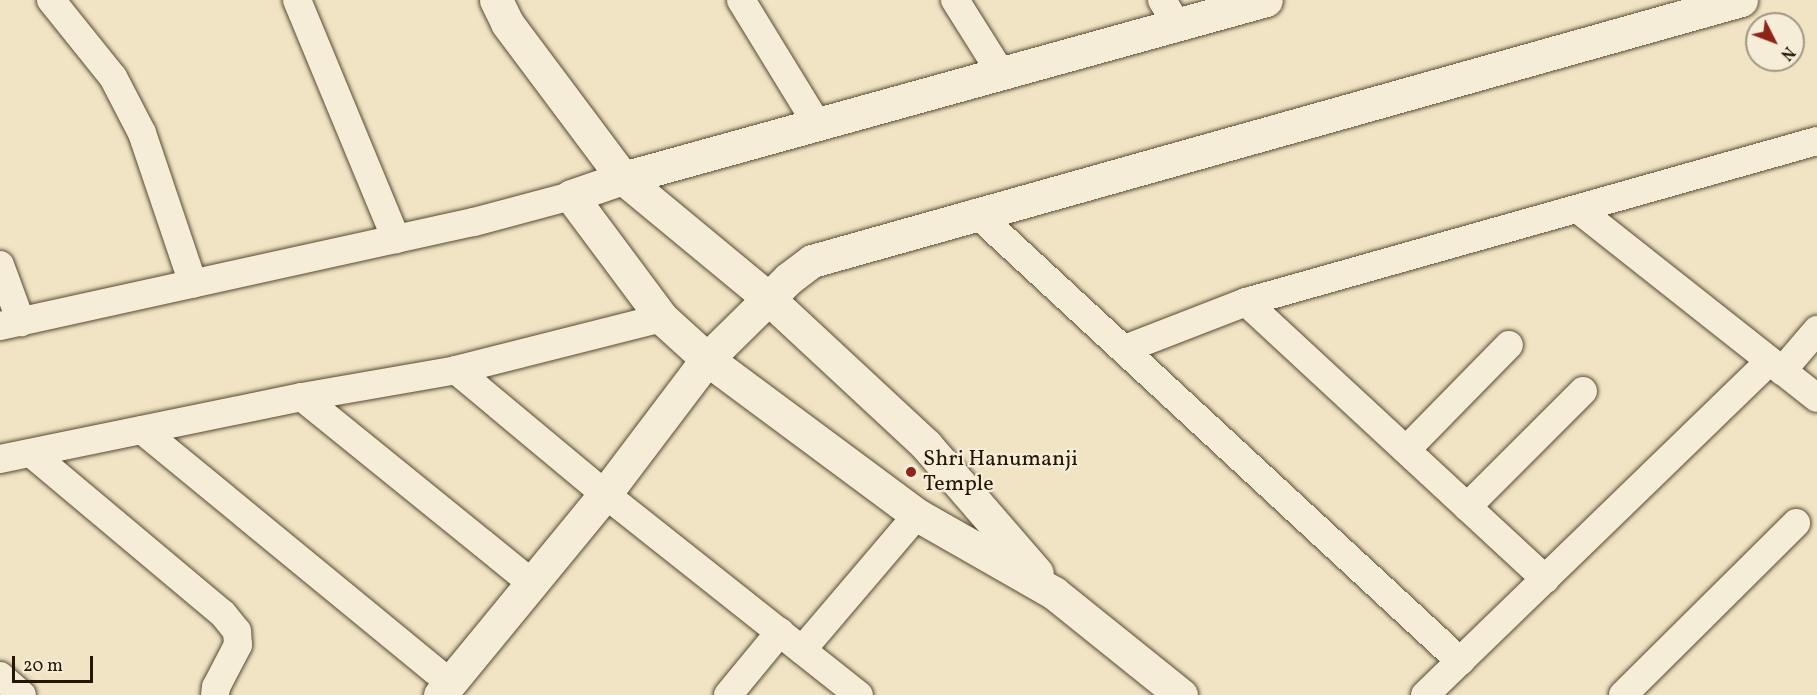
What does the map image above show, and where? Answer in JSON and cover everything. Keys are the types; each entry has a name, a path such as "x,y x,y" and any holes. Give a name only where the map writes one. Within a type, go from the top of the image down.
{"street":[{"path":"51,0 113,77 142,133 194,284"},
{"path":"297,0 396,239"},
{"path":"496,0 507,23 624,178 768,298 926,445 1054,593"},
{"path":"741,0 817,124"},
{"path":"955,0 1001,73"},
{"path":"0,265 10,324 396,239 571,196 624,178 1001,73 1170,12 1266,0"},
{"path":"142,430 445,689 605,494 707,359 768,298 812,261 976,213 1741,0"},
{"path":"1125,349 1246,302 1580,210 1817,141"},
{"path":"571,196 662,318 707,359 917,515 1054,593 1181,695"},
{"path":"1580,210 1817,398"},
{"path":"976,213 1460,661"},
{"path":"1246,302 1545,579"},
{"path":"0,459 302,397 456,370 662,318"},
{"path":"1425,695 1545,579 1817,330"},
{"path":"1406,450 1509,345"},
{"path":"456,370 605,494 859,695"},
{"path":"1467,507 1583,391"},
{"path":"302,397 532,583"},
{"path":"31,453 223,614 237,631 238,645 216,687 215,695"},
{"path":"802,650 917,515"},
{"path":"1623,695 1796,523"},
{"path":"728,695 780,632"},
{"path":"0,676 22,695"}],"place":[{"name":"Shri Hanumanji Temple","path":"911,472"}]}
